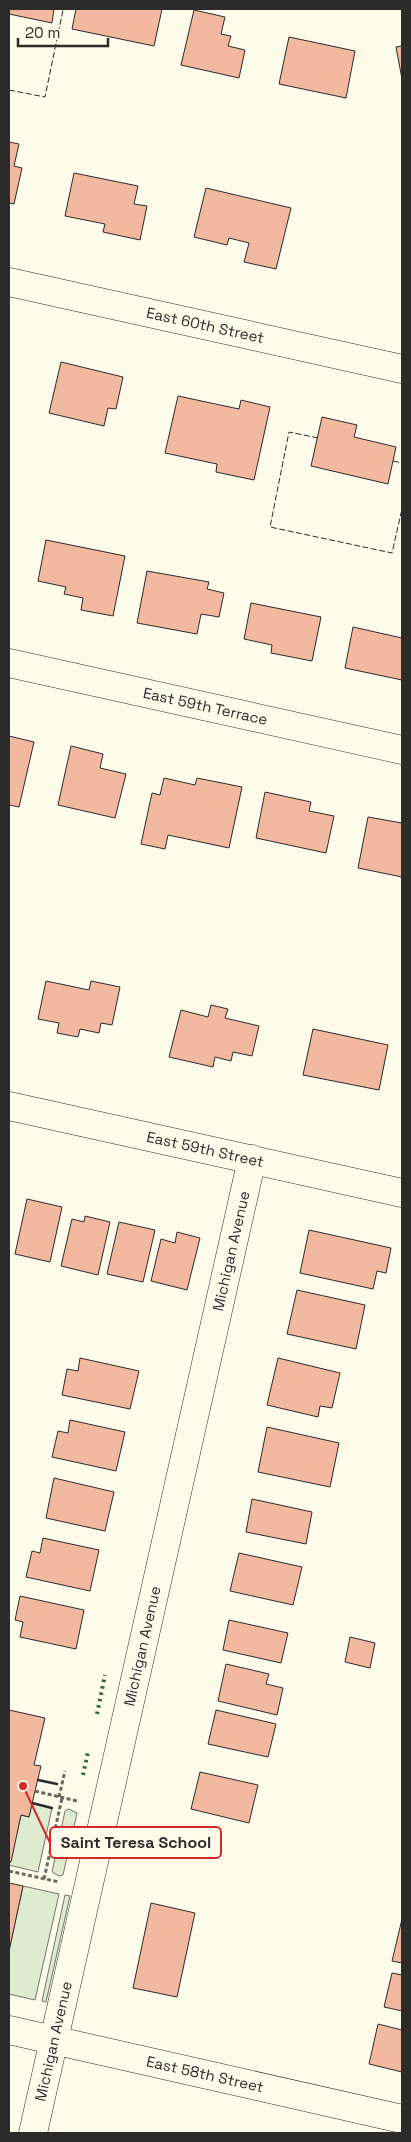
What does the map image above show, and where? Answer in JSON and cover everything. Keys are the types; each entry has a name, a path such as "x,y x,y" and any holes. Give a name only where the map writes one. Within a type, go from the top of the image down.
{"street":[{"name":"East 60th Street","path":"9,282 402,369"},
{"name":"East 59th Terrace","path":"9,663 402,750"},
{"name":"East 59th Street","path":"9,1106 402,1193"},
{"name":"Michigan Avenue","path":"33,2133 252,1159"},
{"name":"East 58th Street","path":"9,2030 402,2119"}],"path":[{"path":"44,1879 65,1771"},
{"path":"35,1791 83,1802"},
{"path":"9,1871 65,1884"}],"green space":[{"path":"32,1803 52,1808 38,1872 9,1865 21,1815 29,1817"},
{"path":"69,1809 77,1813 63,1875 59,1876 52,1872 65,1811"},
{"path":"23,1886 59,1894 35,2000 9,1994 9,1951"},
{"path":"65,1895 70,1896 46,2002 42,2001"}],"building":[{"path":"9,9 54,9 52,23 9,14"},
{"path":"76,9 162,9 154,46 72,29"},
{"path":"194,10 225,17 221,34 231,36 228,46 245,50 239,78 181,65"},
{"path":"289,37 355,51 346,98 279,84"},
{"path":"402,46 402,79 396,47"},
{"path":"9,142 19,144 14,166 22,168 14,204 9,203"},
{"path":"74,173 138,186 134,204 147,206 140,240 103,232 105,224 65,216"},
{"path":"206,188 291,208 276,269 244,262 249,243 229,238 227,245 194,237"},
{"path":"61,362 123,377 116,409 108,408 104,426 49,413"},
{"path":"178,396 239,409 241,400 270,407 254,480 216,472 217,464 165,453"},
{"path":"322,417 357,425 354,437 396,447 388,484 311,466"},
{"path":"46,540 125,556 113,616 81,610 83,598 64,594 66,587 38,581"},
{"path":"147,571 209,582 207,589 224,593 219,617 201,614 197,634 137,623"},
{"path":"251,603 321,617 312,661 271,653 272,645 244,639"},
{"path":"353,627 402,638 402,680 345,668"},
{"path":"9,736 34,742 19,807 9,805"},
{"path":"71,746 103,754 100,768 126,774 115,818 58,805"},
{"path":"164,778 195,785 197,778 242,787 229,848 168,835 165,849 141,844 152,793 160,795"},
{"path":"265,792 311,802 309,811 334,816 326,853 256,838"},
{"path":"368,817 402,823 402,877 358,868"},
{"path":"46,981 89,990 91,981 120,987 112,1025 101,1023 99,1033 80,1029 78,1037 57,1033 59,1023 38,1019"},
{"path":"211,1005 228,1009 225,1018 259,1026 252,1056 233,1052 231,1061 215,1057 213,1067 169,1057 181,1010 208,1017"},
{"path":"313,1029 388,1045 379,1090 303,1075"},
{"path":"27,1199 62,1207 50,1262 15,1254"},
{"path":"85,1216 110,1222 98,1275 61,1266 72,1219 84,1222"},
{"path":"119,1222 155,1230 143,1282 107,1274"},
{"path":"309,1230 391,1248 386,1273 377,1271 373,1289 300,1273"},
{"path":"177,1232 200,1238 187,1290 151,1281 161,1239 175,1243"},
{"path":"297,1290 365,1305 356,1349 287,1334"},
{"path":"80,1358 139,1371 130,1409 62,1395 67,1369 78,1371"},
{"path":"278,1358 340,1373 332,1408 320,1406 318,1417 267,1405"},
{"path":"70,1420 125,1432 116,1471 52,1457 58,1431 68,1433"},
{"path":"267,1427 339,1443 330,1487 258,1472"},
{"path":"54,1478 114,1492 105,1531 46,1518"},
{"path":"252,1499 312,1512 306,1544 246,1532"},
{"path":"43,1538 99,1550 90,1591 26,1577 32,1551 40,1553"},
{"path":"239,1553 302,1567 293,1605 230,1591"},
{"path":"20,1596 84,1610 76,1649 20,1637 23,1622 15,1620"},
{"path":"229,1620 288,1633 281,1663 223,1650"},
{"path":"350,1637 375,1643 370,1668 345,1662"},
{"path":"226,1664 269,1674 266,1684 283,1688 277,1715 218,1701"},
{"path":"9,1710 45,1718 34,1765 41,1766 29,1817 21,1815 11,1862 9,1862"},
{"path":"216,1710 276,1724 268,1757 208,1744"},
{"path":"200,1772 258,1785 249,1823 191,1809"},
{"path":"9,1883 23,1886 9,1951"},
{"path":"151,1903 195,1913 177,1997 133,1988"},
{"path":"402,1919 402,1963 392,1961"},
{"path":"392,1973 402,1975 402,2011 384,2007"},
{"path":"378,2024 402,2030 402,2072 369,2064"}],"hedge":[{"path":"97,1714 105,1675"},
{"path":"83,1775 88,1752"}],"fence":[{"path":"9,90 45,97 63,10 57,9"},
{"path":"318,438 289,432 270,527 392,553 402,509"},
{"path":"393,461 402,463"}],"wall":[{"path":"38,1780 57,1784"},
{"path":"32,1803 52,1808"}],"place":[{"name":"Saint Teresa School","path":"23,1786"}]}
